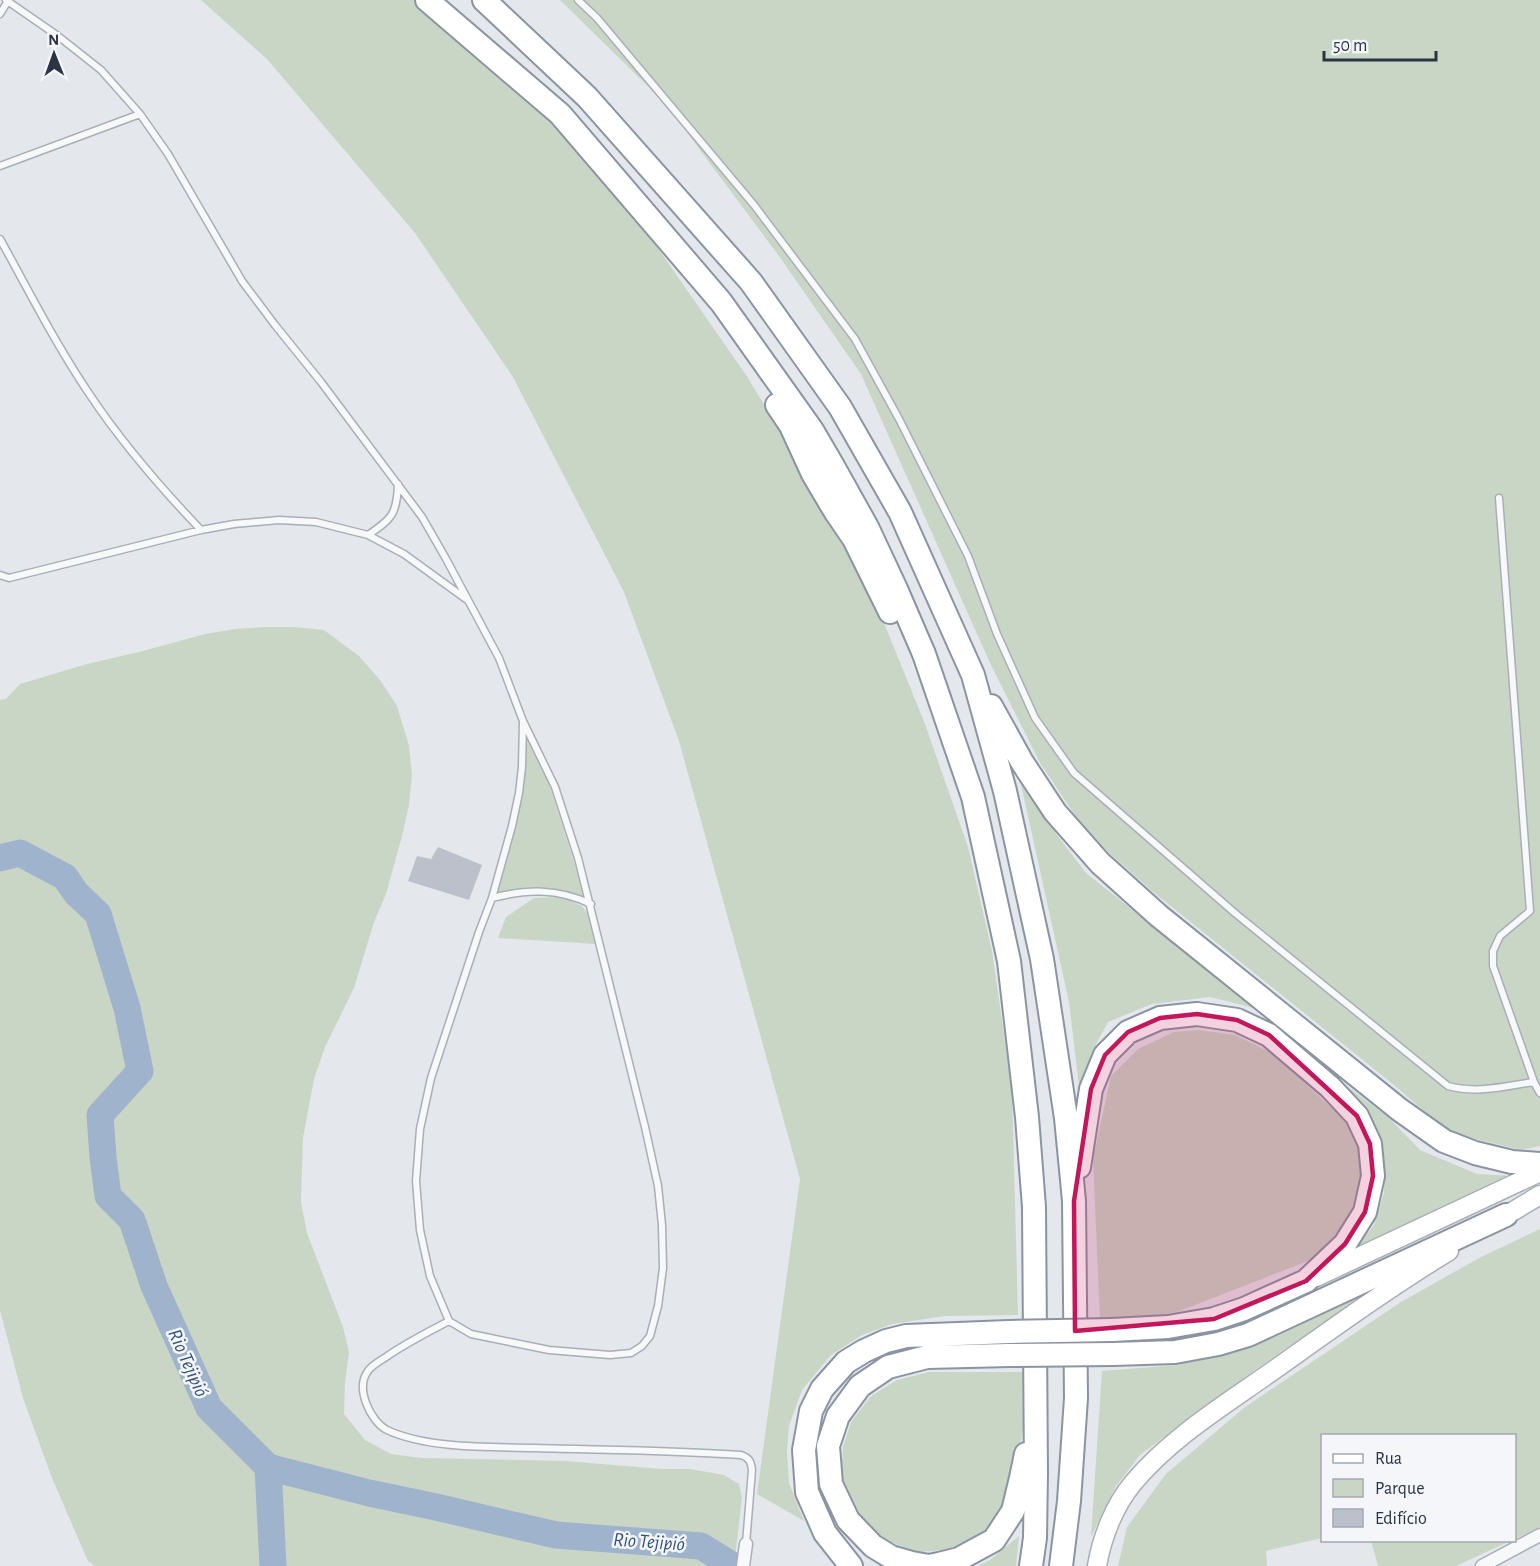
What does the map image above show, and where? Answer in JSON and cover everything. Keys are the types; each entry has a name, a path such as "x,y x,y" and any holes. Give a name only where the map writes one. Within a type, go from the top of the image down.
{"highway":[{"path":"427,0 560,114 669,241 720,322 791,426 813,474 854,539 948,723 973,797 1009,961 1027,1117 1034,1207 1036,1402 1035,1538 1031,1566"},
{"path":"484,0 587,96 751,282 840,406 900,512 973,675 1022,762 1055,812 1100,863 1159,916 1400,1110 1443,1141 1475,1153 1512,1162 1540,1164"},
{"path":"973,675 1005,791 1041,959 1066,1118 1074,1201 1076,1398 1069,1501 1061,1566"},
{"path":"851,1566 825,1533 807,1492 804,1450 812,1411 822,1389 846,1362 886,1341 906,1336 1168,1327 1214,1319 1244,1309 1306,1281 1345,1244 1365,1212 1373,1176 1370,1144 1357,1116 1330,1087 1269,1035 1237,1020 1197,1014 1160,1018 1128,1032 1105,1056 1091,1089 1074,1201"},
{"path":"1036,1402 1012,1511 994,1540 958,1559 929,1566 891,1557 873,1546 848,1520 831,1484 828,1446 838,1416 860,1386 888,1367 927,1357 1175,1352 1218,1344 1248,1335 1506,1215"},
{"path":"1069,1501 1078,1566"}],"street":[{"path":"1306,1281 1540,1172"},
{"path":"1097,1566 1110,1521 1131,1485 1158,1455 1197,1424 1404,1278 1540,1195"},
{"path":"1482,1566 1540,1535"},
{"path":"743,1566 746,1544"}],"lane":[{"path":"578,0 597,18 746,196 855,339 899,419 968,556 997,634 1035,718 1074,773 1236,915 1448,1086 1464,1090 1479,1090 1534,1082"},
{"path":"0,15 7,1 58,36 101,70 140,114 168,154 242,282 321,382 422,517 499,658 566,815 591,904 658,1186 663,1268 658,1306 650,1336 642,1346 631,1353 549,1350 471,1334 449,1321 430,1276 420,1230 416,1181 420,1129 431,1078 492,898 512,826 519,793 524,721"},
{"path":"0,166 140,114"},
{"path":"0,239 56,340 90,395 122,441 201,530"},
{"path":"368,535 393,515 398,502 398,484"},
{"path":"1499,498 1530,911 1500,936 1493,951 1493,966 1540,1094"},
{"path":"0,580 201,530 279,520 316,522 368,535 404,554 469,602"},
{"path":"0,575 9,578"},
{"path":"492,898 532,891 562,893 591,904"},
{"path":"449,1321 404,1345 368,1371 363,1380 368,1410 384,1429 439,1443 748,1457 752,1470 746,1544"}],"highlighted area":[{"path":"1197,1014 1237,1020 1269,1035 1357,1116 1370,1144 1373,1176 1365,1212 1345,1244 1306,1281 1214,1319 1075,1331 1074,1201 1091,1089 1105,1055 1128,1032 1160,1018"}],"green space":[{"path":"201,0 415,0 557,128 648,234 746,375 849,544 925,724 968,847 992,951 1012,1090 1018,1315 945,1316 892,1324 862,1335 831,1355 802,1390 789,1426 787,1451 789,1483 804,1521 757,1494 800,1179 679,741 624,592 513,377 415,233 267,59"},
{"path":"560,0 1540,0 1540,1146 1521,1150 1448,1132 1394,1085 1152,891 1087,833 1040,763 990,663 861,374 779,256 665,103"},
{"path":"266,627 324,630 359,656 380,680 397,706 409,746 412,775 409,805 386,894 374,922 354,988 325,1047 314,1079 303,1138 301,1202 307,1233 343,1327 349,1352 344,1414 365,1440 391,1454 422,1458 566,1461 662,1469 690,1469 724,1475 739,1484 742,1498 734,1566 95,1566 88,1561 52,1478 23,1398 0,1310 0,700 6,699 20,684 87,664 205,634"},
{"path":"523,721 540,747 550,787 576,868 591,904 577,898 532,891 492,898 519,793"},
{"path":"1018,771 1057,835 1086,873 1258,1009 1210,997 1152,1004 1108,1022 1091,1054 1082,1111 1069,1002"},
{"path":"562,897 582,906 589,916 596,944 498,938 506,917 534,898"},
{"path":"1198,1030 1235,1035 1272,1053 1337,1113 1358,1137 1368,1183 1351,1221 1313,1259 1177,1312 1131,1320 1100,1319 1093,1159 1111,1076 1138,1049 1174,1032"},
{"path":"1347,1086 1389,1118 1420,1150 1477,1174 1514,1176 1356,1248 1374,1225 1384,1193 1383,1162 1370,1114"},
{"path":"1540,1229 1540,1527 1516,1539 1516,1434 1321,1434 1321,1538 1266,1551 1267,1566 1118,1566 1127,1527 1166,1474 1245,1407 1401,1302 1481,1257"},
{"path":"1387,1283 1283,1350 1140,1455 1116,1486 1091,1537 1102,1371 1178,1365 1263,1340"},
{"path":"929,1372 1024,1372 1023,1429 1012,1499 993,1530 962,1549 918,1552 882,1539 856,1516 841,1484 843,1447 851,1422 871,1396 897,1380"},
{"path":"1019,1536 1016,1566 978,1566 990,1560"},
{"path":"1372,1542 1508,1542 1456,1566 1378,1566"}],"building":[{"path":"438,847 482,865 469,900 408,881 417,856 431,859"}],"waterway":[{"name":"Rio Tejipió","path":"0,858 20,853 65,877 76,893 98,914 127,1008 140,1071 100,1115 108,1196 132,1220 154,1286 209,1408 268,1467 369,1493 556,1535 701,1546 733,1566"},
{"path":"268,1467 273,1566"}]}
